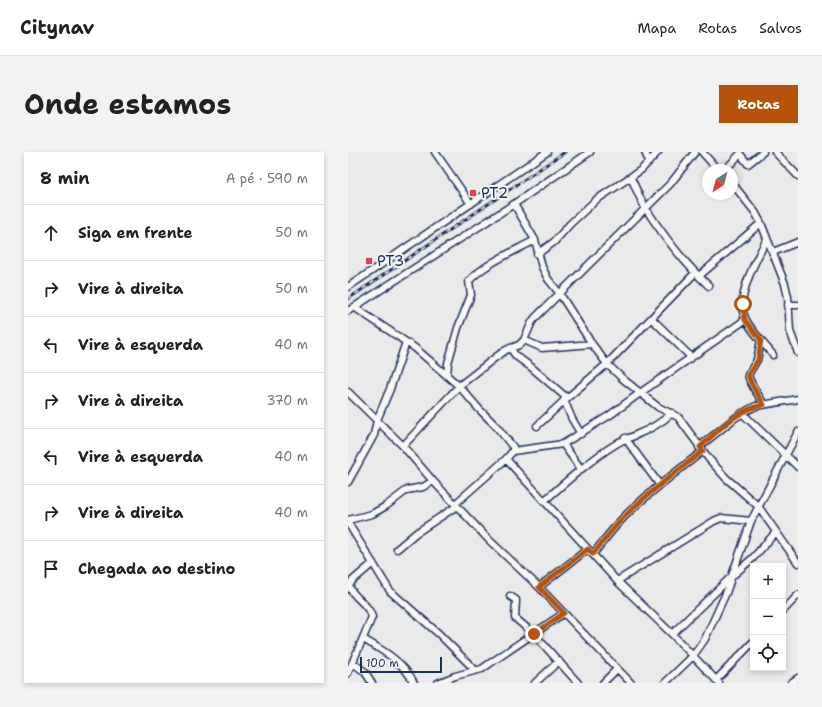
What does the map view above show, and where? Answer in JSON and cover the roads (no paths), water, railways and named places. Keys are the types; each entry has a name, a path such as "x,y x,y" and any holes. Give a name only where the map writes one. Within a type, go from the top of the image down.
{"street":[{"path":"435,152 471,204"},
{"path":"348,287 471,204 538,155 547,152"},
{"path":"351,309 514,204 590,152"},
{"path":"645,152 649,162"},
{"path":"538,254 554,242 570,224 596,200 631,178 658,152"},
{"path":"403,446 459,386 496,357 510,348 519,345 524,340 532,322 672,183 696,152"},
{"path":"702,152 713,164"},
{"path":"730,164 741,153 748,164 763,152"},
{"path":"775,152 798,176"},
{"path":"631,178 646,208 679,254 697,275 709,286"},
{"path":"738,191 755,212 761,223 785,284 790,331 798,353"},
{"path":"514,204 535,240 542,268 548,279 560,294 592,344 607,364 658,407 678,417 701,449 726,478 758,506 776,532 796,556 798,563"},
{"path":"537,426 607,364 697,275 761,223"},
{"path":"767,239 745,286 743,304 745,320 773,355"},
{"path":"447,376 448,363 458,328 470,295 469,281 497,260 535,240"},
{"path":"773,252 798,242"},
{"path":"788,305 798,306"},
{"path":"351,309 365,316 406,342 459,386 496,426 510,444 513,451"},
{"path":"652,319 691,357"},
{"path":"397,549 416,533 456,505 513,451 563,444 581,434 745,320"},
{"path":"524,340 542,348 592,344"},
{"path":"761,340 758,360 748,375 764,405"},
{"path":"348,482 374,435 377,420 390,389 406,342"},
{"path":"510,348 516,356 531,367 566,399 572,418 581,434"},
{"path":"348,392 403,446 456,505 539,587 631,683"},
{"path":"593,554 624,517 659,484 742,413 756,406 798,399"},
{"path":"544,501 581,469 625,438 650,429 672,413"},
{"path":"742,413 798,467"},
{"path":"665,683 700,648 712,626 751,521 798,432"},
{"path":"625,438 659,484"},
{"path":"563,444 581,469"},
{"path":"506,459 617,581 672,634 718,682 750,645"},
{"path":"348,520 372,514 386,506 407,490 423,487 433,481"},
{"path":"617,581 714,521 721,518 751,521"},
{"path":"348,523 390,591 439,634 475,670"},
{"path":"672,634 731,577 754,558 776,532"},
{"path":"539,587 588,549"},
{"path":"348,673 372,617 372,615 353,594 349,586 350,583 373,563"},
{"path":"786,607 798,594"},
{"path":"510,596 516,600 516,618 560,661 578,683"},
{"path":"438,683 482,668 564,613"},
{"path":"363,639 378,647 404,667 414,683"},
{"path":"348,655 365,672 372,683"},
{"path":"535,683 560,661"},
{"path":"603,683 617,669"},
{"path":"791,683 798,678"}],"railway":[{"path":"348,299 565,152"}],"place":[{"name":"PT2","path":"473,193"},
{"name":"PT3","path":"369,261"}]}
